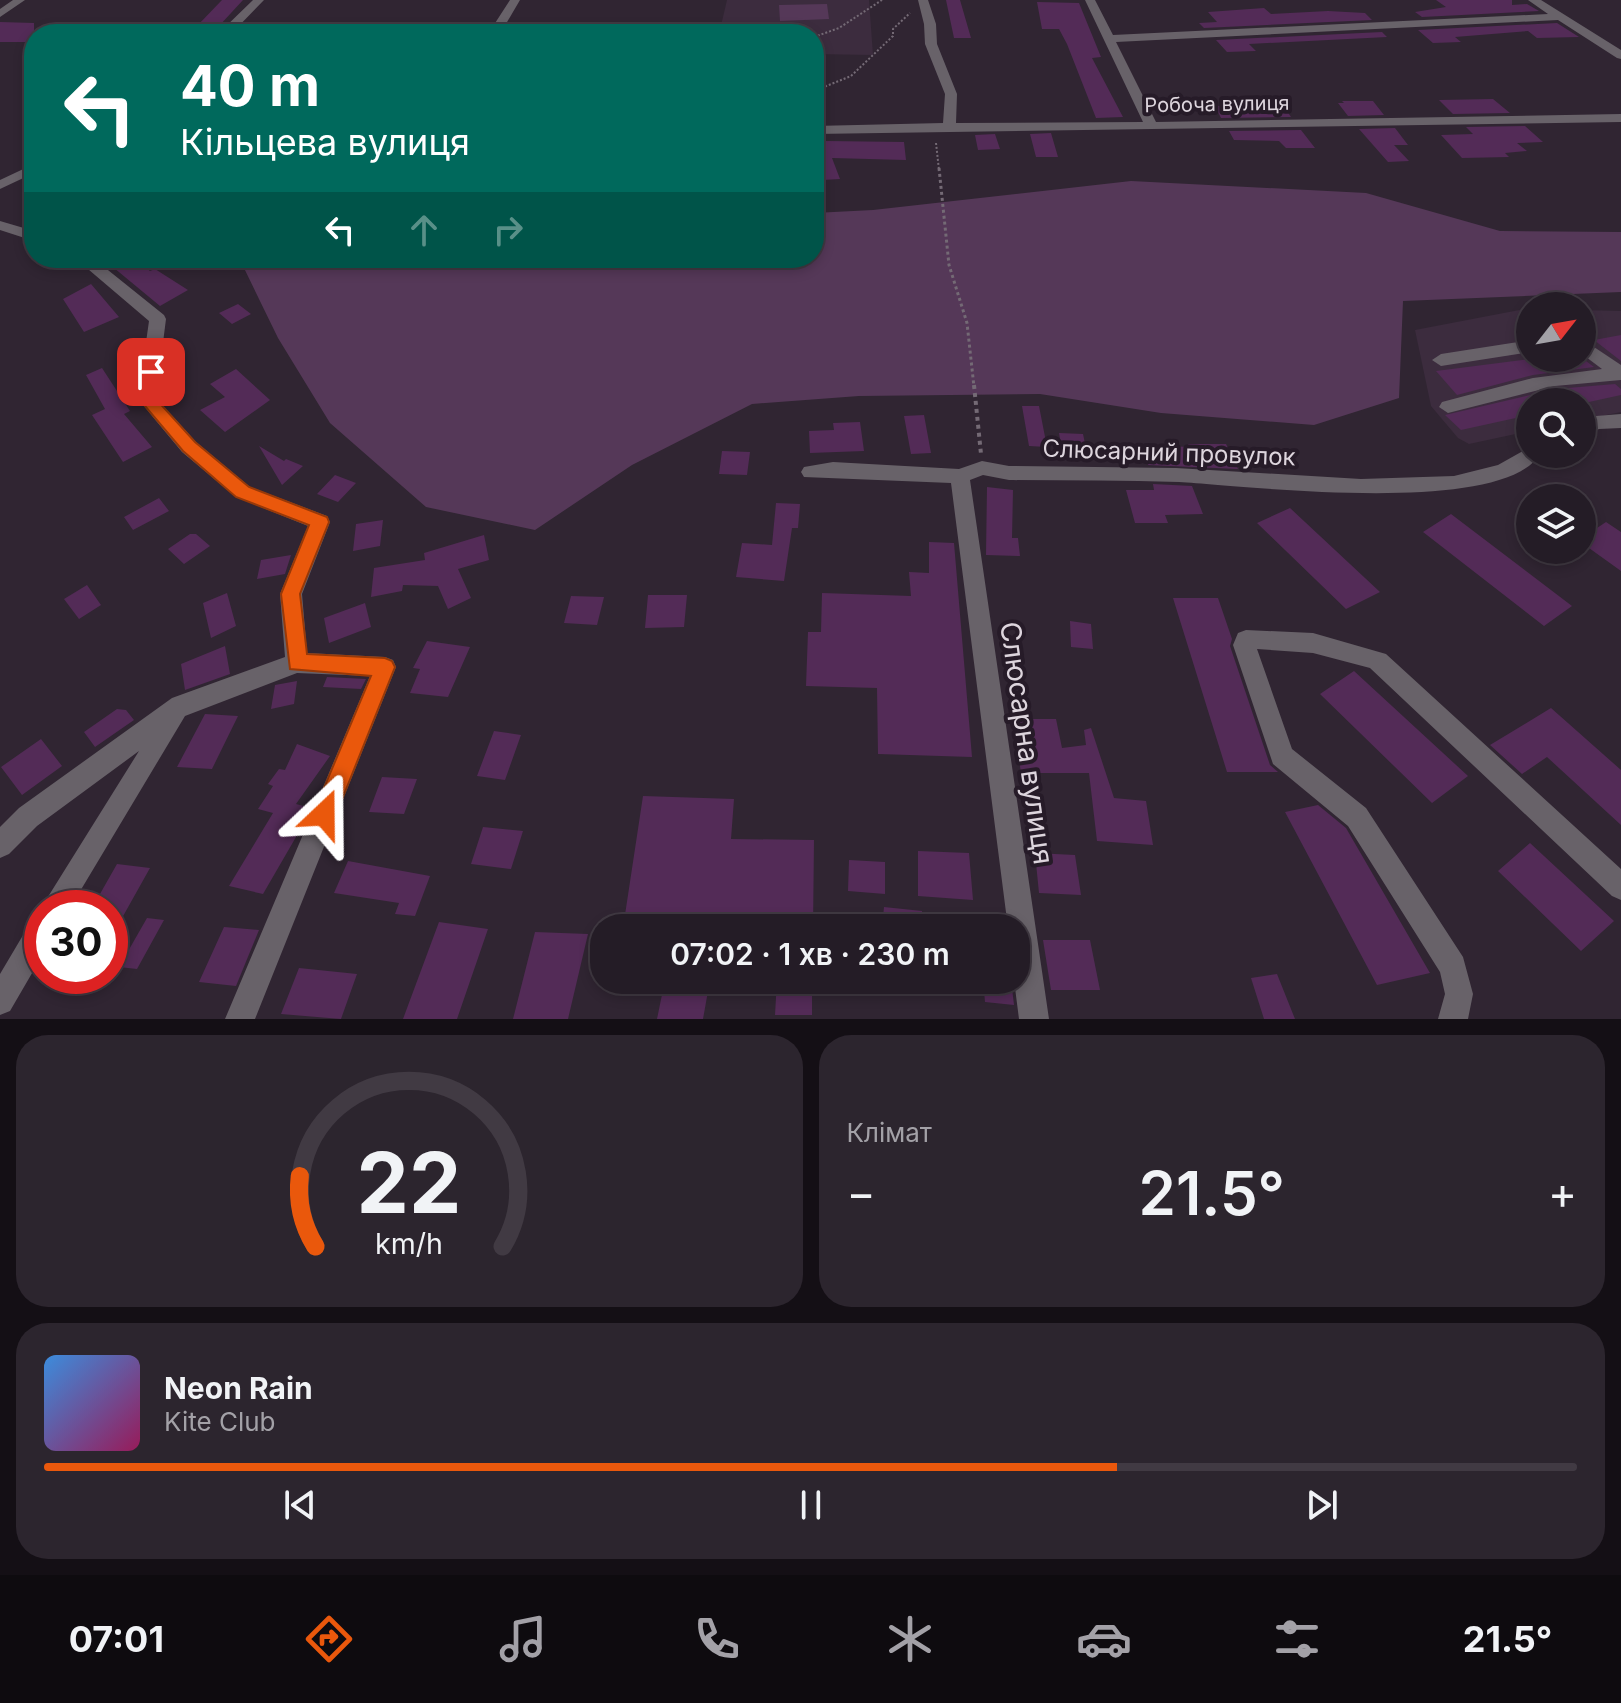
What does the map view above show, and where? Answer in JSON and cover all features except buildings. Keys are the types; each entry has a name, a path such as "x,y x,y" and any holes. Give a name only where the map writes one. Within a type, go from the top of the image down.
{"street":[{"path":"0,14 20,0"},
{"path":"234,24 259,0"},
{"path":"500,24 515,0"},
{"path":"1090,0 1151,126"},
{"path":"1533,0 1621,55"},
{"path":"923,1 930,24 931,44 951,94 942,127"},
{"path":"1110,39 1560,17"},
{"name":"Робоча вулиця","path":"824,130 1621,118"},
{"path":"0,185 24,173"},
{"path":"0,225 24,233"},
{"path":"95,268 158,319 147,399 178,435 243,492 320,522 291,594 297,663"},
{"path":"1441,360 1516,348"},
{"path":"1596,356 1621,376"},
{"path":"1448,407 1530,386 1598,374 1621,376"},
{"path":"1596,423 1621,421"},
{"name":"Слюсарний провулок","path":"811,472 833,469 1176,475 1361,486 1454,483 1504,471 1516,463"},
{"name":"Слюсарна вулиця","path":"971,472 1034,1019"},
{"path":"1453,1019 1459,994 1453,967 1357,817 1282,756 1244,645 1246,640 1285,638 1330,645 1378,661 1621,887"},
{"path":"0,845 28,817 180,706 297,663 385,667 240,1019"},
{"path":"66,890 180,706"},
{"path":"0,1001 24,960"}],"path":[{"path":"824,33 839,28 882,0"},
{"path":"824,87 851,76 893,36 893,29 923,1"},
{"path":"942,127 949,265 967,323 971,472"}],"shaded area":[{"path":"727,0 869,0 873,55 824,54 824,24 721,24"},
{"path":"827,4 829,19 780,21 779,5"},
{"path":"1131,181 1366,193 1500,231 1621,232 1621,292 1516,292 1516,296 1403,301 1399,398 1314,425 1161,413 1040,394 859,396 752,404 632,465 535,530 426,507 330,423 278,338 244,268 824,268 824,212 873,210"},
{"path":"1596,310 1621,311 1621,412 1596,417 1596,388 1516,388 1516,434 1469,444 1458,438 1431,406 1415,330 1516,311 1516,372 1596,372"}],"route":[{"path":"151,372 147,399 189,447 243,492 320,522 291,594 297,663 385,667 324,814"}]}
